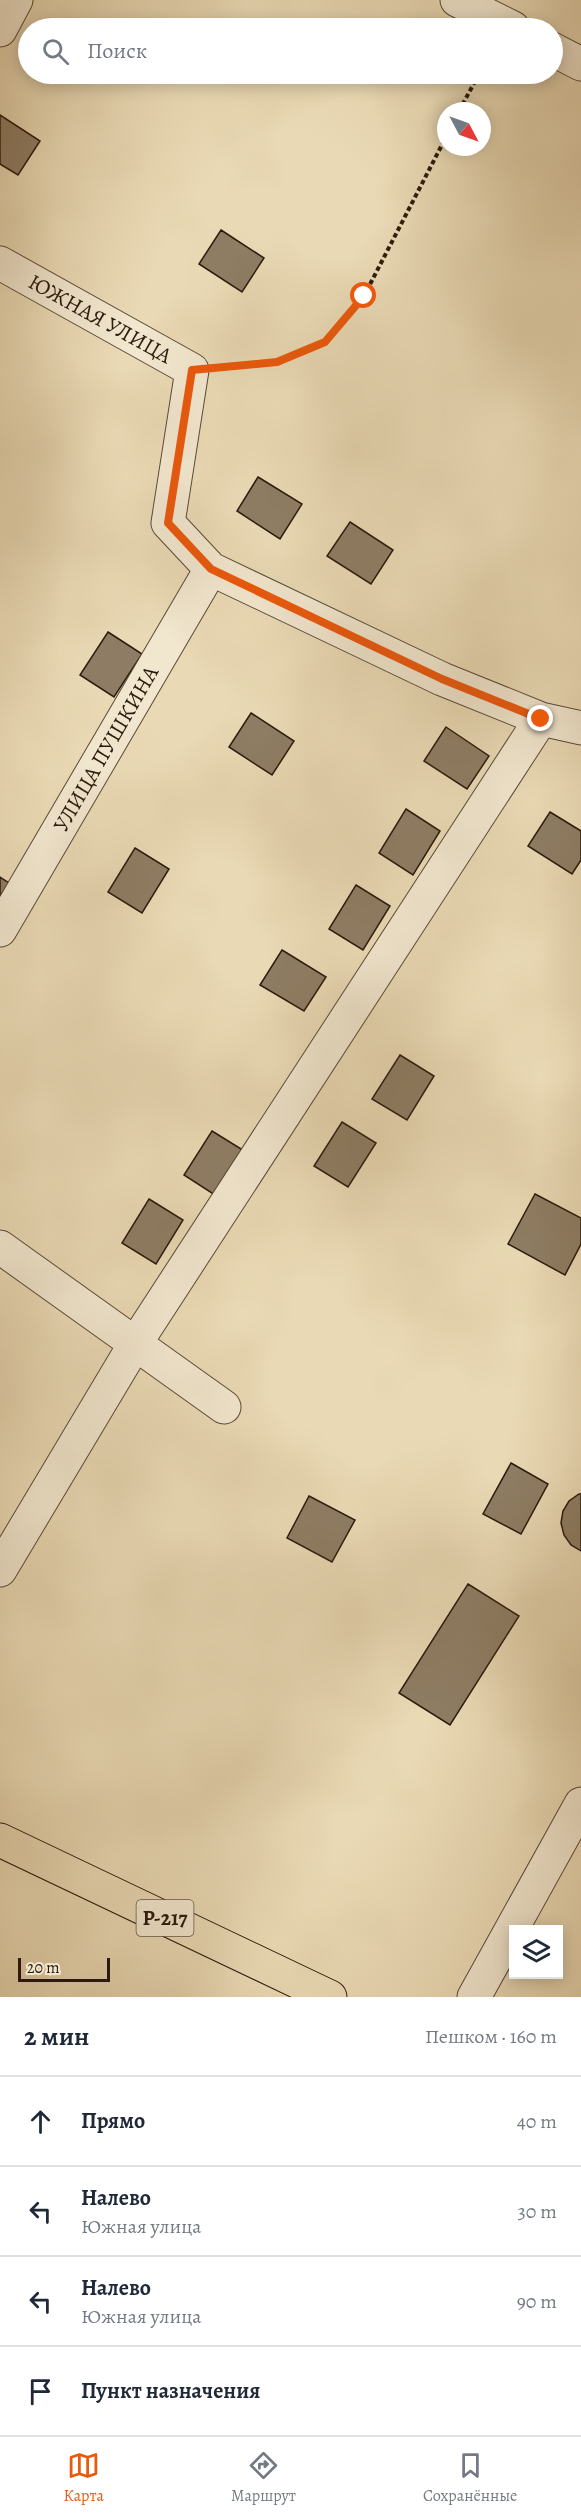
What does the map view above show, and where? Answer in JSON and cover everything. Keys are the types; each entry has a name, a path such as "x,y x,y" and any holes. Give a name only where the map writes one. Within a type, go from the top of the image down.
{"highway":[{"name":"Р-217","path":"0,1839 330,1997"}],"street":[{"path":"0,30 16,0"},
{"path":"457,0 493,18"},
{"path":"563,55 581,64"},
{"name":"ЮЖНАЯ УЛИЦА","path":"1,267 192,370 168,523 211,569 442,679 541,719 581,728"},
{"name":"УЛИЦА ПУШКИНА","path":"0,930 211,569"},
{"path":"0,1570 135,1344 541,719"},
{"path":"0,1247 224,1407"},
{"path":"474,1997 581,1804"}],"path":[{"path":"464,102 474,84"},
{"path":"192,370 277,362 325,342 364,296 437,154"}],"building":[{"path":"0,115 40,141 18,175 0,164"},
{"path":"221,230 264,258 242,292 199,264"},
{"path":"258,477 302,504 280,539 237,511"},
{"path":"350,522 393,550 371,584 327,556"},
{"path":"108,632 142,654 114,697 80,675"},
{"path":"251,713 294,741 272,775 229,747"},
{"path":"446,727 489,756 467,789 424,761"},
{"path":"406,809 440,831 413,875 379,853"},
{"path":"550,812 581,831 581,860 572,874 528,846"},
{"path":"135,848 169,869 142,913 108,892"},
{"path":"0,877 9,883 0,897"},
{"path":"356,885 390,906 363,950 329,929"},
{"path":"282,950 326,977 304,1011 260,985"},
{"path":"400,1055 434,1076 407,1120 372,1099"},
{"path":"342,1122 376,1143 348,1187 314,1166"},
{"path":"212,1131 246,1152 218,1197 184,1175"},
{"path":"535,1194 581,1218 581,1244 565,1275 508,1244"},
{"path":"149,1199 183,1220 156,1264 122,1243"},
{"path":"511,1463 548,1484 521,1534 483,1514"},
{"path":"581,1494 581,1551 571,1545 564,1535 561,1523 563,1511 569,1501"},
{"path":"309,1496 355,1520 332,1562 287,1538"},
{"path":"468,1584 519,1616 450,1725 399,1693"}],"route":[{"path":"364,296 325,342 277,362 192,370 168,523 211,569 442,679 541,719"}]}
